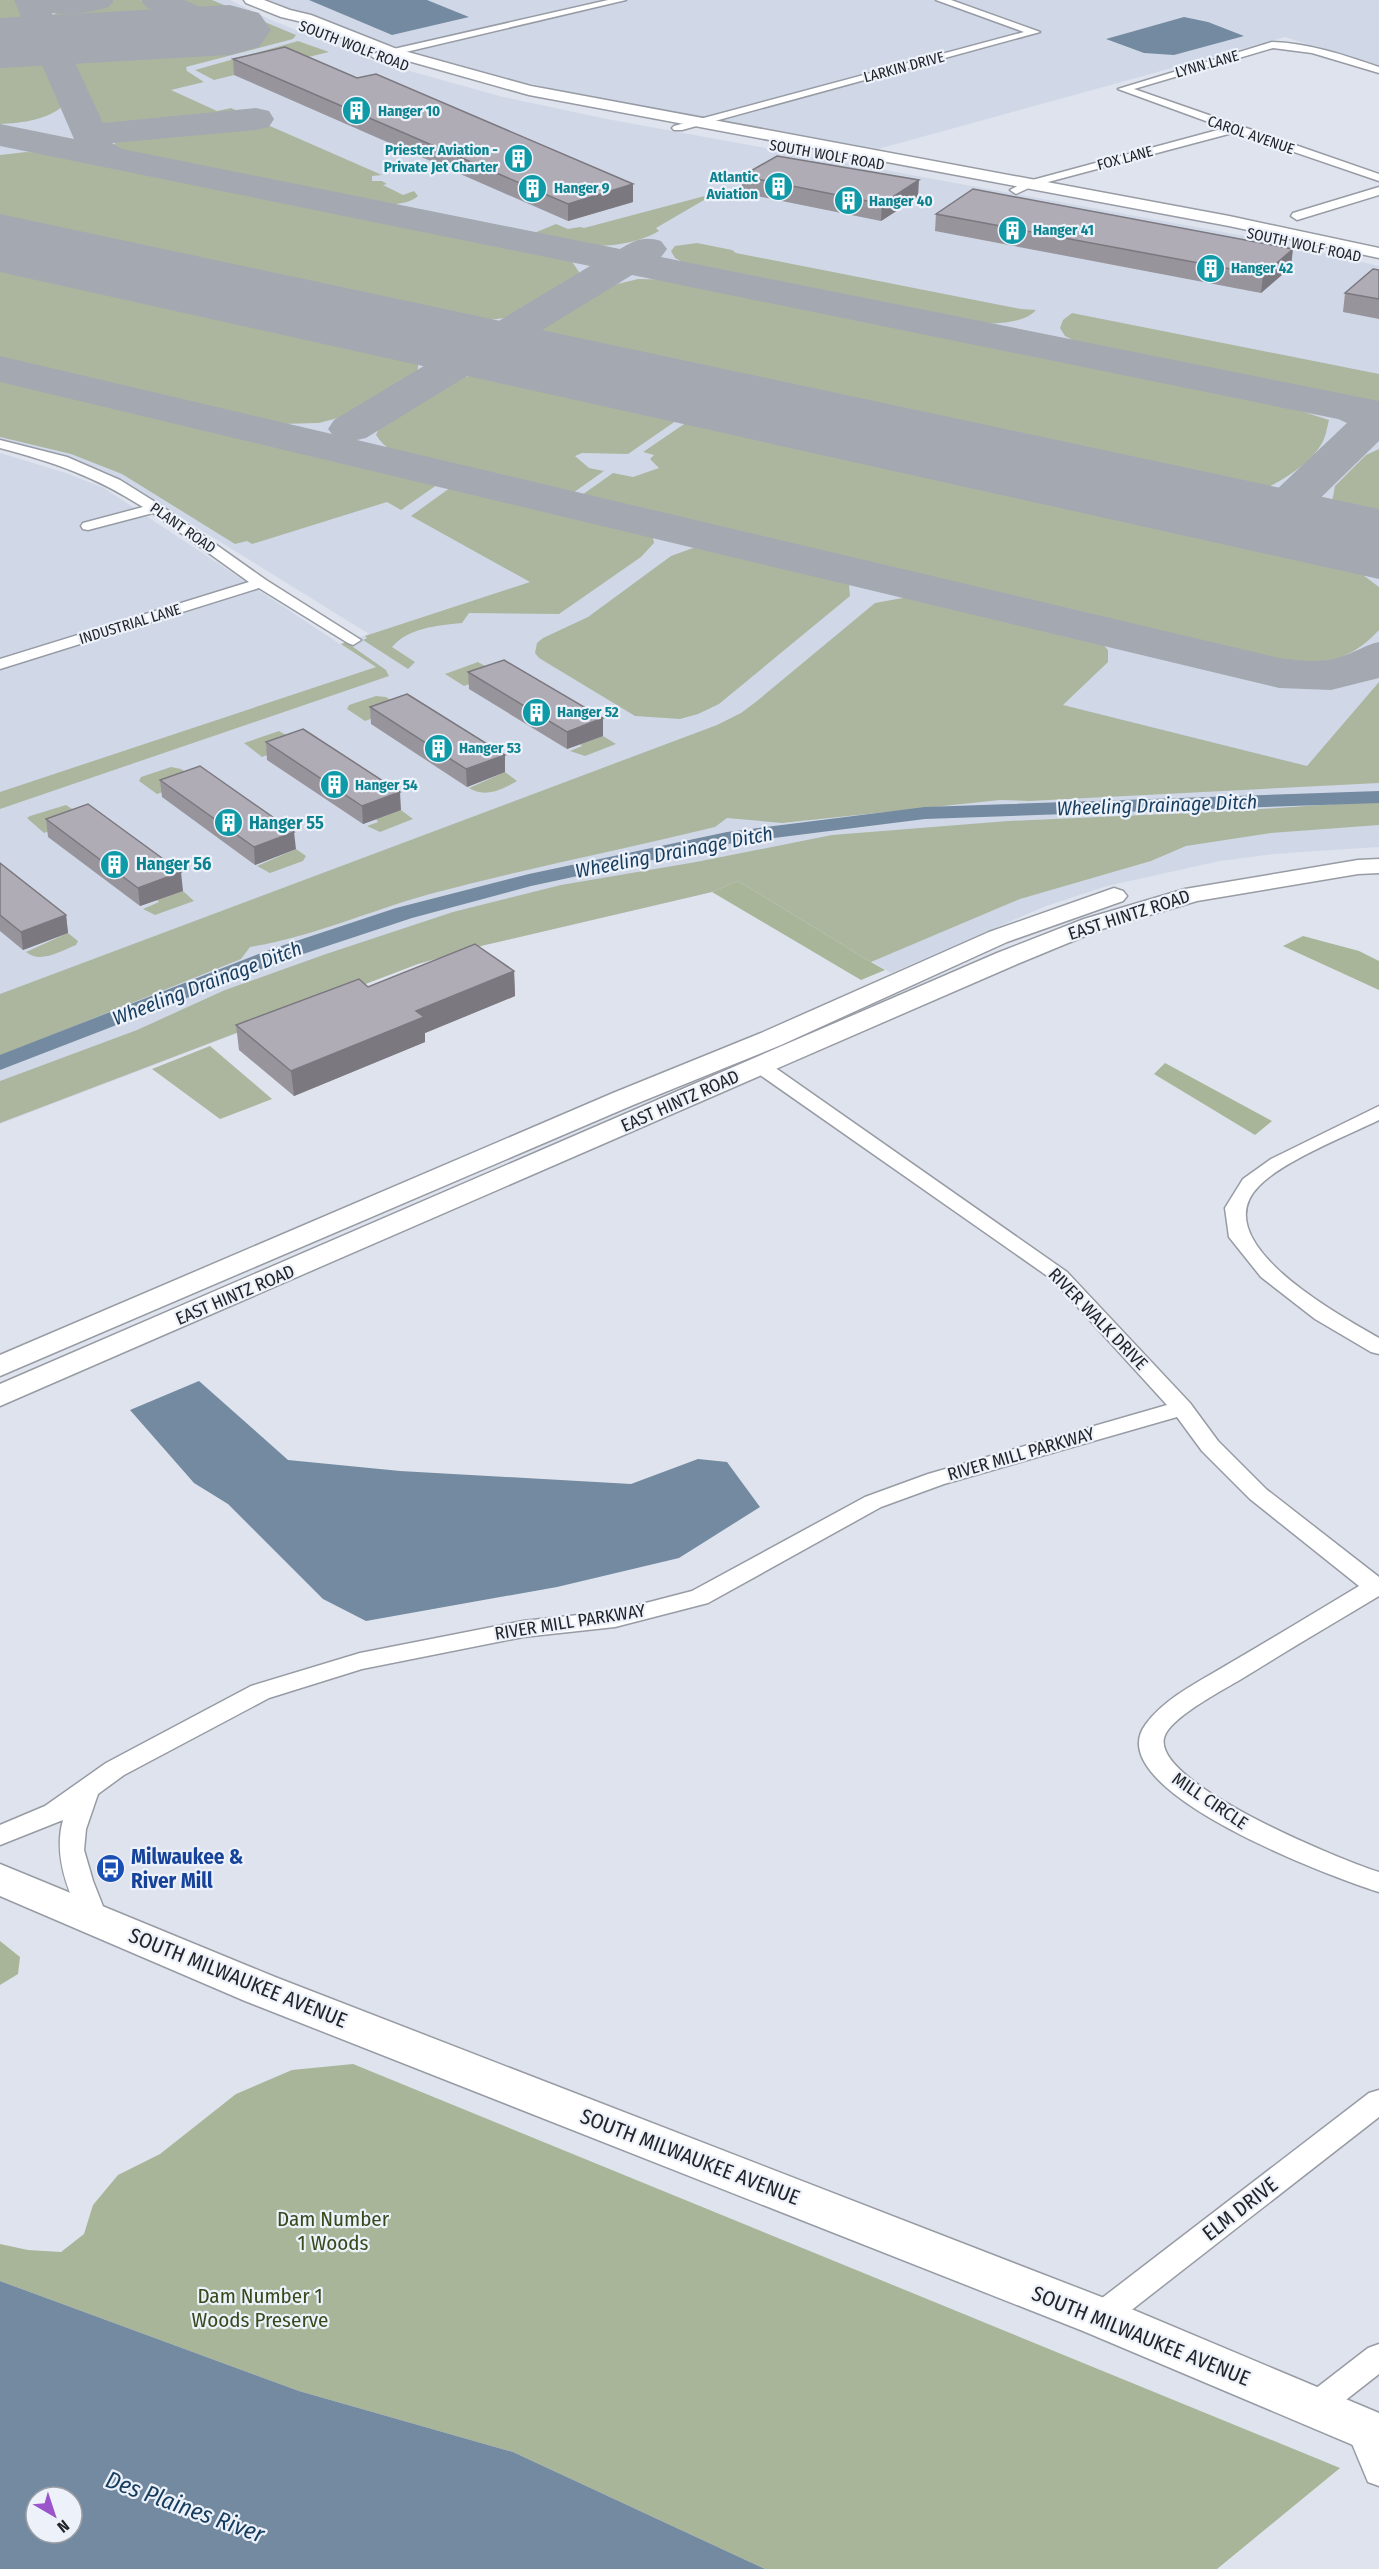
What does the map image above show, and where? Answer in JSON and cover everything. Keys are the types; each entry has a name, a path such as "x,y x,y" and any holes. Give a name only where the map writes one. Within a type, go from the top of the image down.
{"main road":[{"name":"SOUTH WOLF ROAD","path":"251,0 286,14 306,18 392,52 529,90 1217,226 1379,262"},
{"name":"SOUTH WOLF ROAD","path":"286,14 294,23 376,56 511,96 678,128 1229,221 1379,253"},
{"name":"EAST HINTZ ROAD","path":"0,1366 623,1099 771,1039 998,937 1088,904 1188,874 1265,861 1379,852"},
{"name":"EAST HINTZ ROAD","path":"0,1396 1093,924 1194,894 1358,867 1379,866"},
{"name":"SOUTH MILWAUKEE AVENUE","path":"0,1879 260,1989 1100,2317 1369,2431"}],"street":[{"path":"376,56 621,0"},
{"name":"LARKIN DRIVE","path":"678,128 1035,32 941,0"},
{"name":"LYNN LANE","path":"1123,89 1272,45 1291,45 1379,70"},
{"name":"CAROL AVENUE","path":"1123,89 1379,178"},
{"name":"FOX LANE","path":"1022,187 1235,129"},
{"path":"1298,216 1379,191"},
{"name":"PLANT ROAD","path":"0,444 62,460 93,472 155,508 261,583 353,640"},
{"path":"88,526 155,508"},
{"name":"INDUSTRIAL LANE","path":"0,664 261,583"},
{"name":"RIVER WALK DRIVE","path":"760,1066 1060,1276 1182,1408 1210,1446 1258,1494 1377,1586"},
{"path":"1379,1112 1278,1163 1250,1184 1235,1208 1239,1237 1268,1273 1323,1314 1379,1347"},
{"name":"RIVER MILL PARKWAY","path":"0,1836 54,1813 115,1769 260,1692 360,1661 523,1629 615,1619 700,1597 873,1502 936,1479 1182,1408"},
{"name":"MILL CIRCLE","path":"1377,1586 1186,1701 1155,1730 1151,1742 1155,1761 1175,1780 1221,1812 1263,1836 1347,1872 1379,1882"},
{"path":"86,1792 78,1811 70,1844 78,1875 95,1919"},
{"name":"ELM DRIVE","path":"1100,2317 1379,2101"},
{"path":"1313,2408 1379,2357"},
{"path":"1369,2431 1379,2472"}],"shaded area":[{"path":"0,0 230,0 271,20 374,61 503,97 607,119 1261,239 1379,266 1379,847 1273,854 1220,861 1107,886 1046,906 891,973 738,881 712,892 485,945 418,964 0,1124 0,453 66,473 104,488 340,644 369,634 111,474 81,462 0,440"},
{"path":"267,0 1379,0 1379,67 1285,37 878,149 642,110 461,67 312,19"}],"green space":[{"path":"0,0 20,0 31,27 30,30 0,37"},
{"path":"115,0 140,0 179,19 178,22 164,27 63,33 55,30 48,17 61,11"},
{"path":"172,0 212,0 296,35 293,39 186,67 187,71 204,82 171,90 217,111 231,108 240,112 238,114 127,125 100,122 96,119 63,49 73,45 232,36 229,24"},
{"path":"298,41 329,52 214,80 195,70"},
{"path":"0,51 29,55 45,63 55,77 66,103 44,117 0,124"},
{"path":"250,125 270,126 382,175 372,176 372,181 382,181 387,184 383,185 403,195 414,191 418,196 402,203 371,203 127,154 114,149 115,142 130,136"},
{"path":"26,152 57,153 549,253 571,260 579,272 576,281 515,317 479,321 458,319 0,221 0,155"},
{"path":"716,193 656,228 659,231 621,244 581,245 538,237 534,233 556,224 568,229 584,228"},
{"path":"697,243 732,250 736,253 1021,309 1036,310 1022,319 1012,321 991,324 963,323 696,269 675,258 671,251 675,246"},
{"path":"0,264 406,354 418,364 418,370 413,378 349,415 319,423 279,424 0,360"},
{"path":"638,279 681,280 1205,386 1279,404 1329,420 1323,441 1310,459 1285,478 1258,492 556,340 544,336 540,330 543,324 605,287"},
{"path":"1072,313 1379,374 1379,406 1089,348 1065,336 1060,328 1063,320"},
{"path":"479,374 495,374 683,416 628,454 582,453 575,456 589,468 604,471 570,495 411,458 391,450 376,435 381,424 454,379"},
{"path":"0,377 441,482 401,510 387,502 252,544 247,541 235,544 122,474 71,454 0,437"},
{"path":"693,418 1326,559 1363,575 1379,587 1379,630 1353,651 1327,661 1298,662 1265,659 579,497 613,473 633,477 659,468 650,459 654,455 643,452"},
{"path":"1379,449 1379,515 1331,507 1335,486 1366,455"},
{"path":"454,485 641,531 653,538 654,543 641,557 559,614 469,613 462,623 424,629 407,635 392,647 415,662 408,669 363,640 367,638 365,636 530,582 411,516"},
{"path":"693,548 749,555 820,572 849,585 850,596 719,704 680,719 635,716 539,658 535,653 537,643 543,638 588,617 671,556"},
{"path":"908,597 927,598 1098,639 1108,650 1108,662 1063,705 1307,766 1379,682 1379,783 1029,801 1000,800 782,823 727,818 715,827 430,894 296,937 250,947 241,959 0,1056 0,994 717,725 741,713 757,701 875,603"},
{"path":"346,642 386,670 389,676 0,809 0,792 376,667 341,644"},
{"path":"478,662 499,674 464,686 445,674"},
{"path":"376,696 386,697 403,707 365,721 347,709 349,705"},
{"path":"279,731 300,743 262,757 244,743"},
{"path":"603,736 616,744 585,756 570,751 582,746 580,744"},
{"path":"171,767 181,769 197,780 157,794 139,781 141,777"},
{"path":"505,772 517,781 487,793 469,788"},
{"path":"1379,801 1379,825 1271,833 1186,846 1151,861 1020,899 871,962 738,881 712,892 485,945 418,964 0,1123 0,1081 137,1030 225,990 326,954 453,912 561,885 696,862 832,835 1008,821 1232,811"},
{"path":"66,805 86,818 44,833 27,818 30,816"},
{"path":"401,810 413,819 380,832 367,826 378,822 376,819"},
{"path":"296,849 306,856 303,861 270,873 257,866"},
{"path":"738,881 885,970 861,980 712,892"},
{"path":"183,891 194,901 155,915 143,909 159,902 157,900"},
{"path":"68,933 78,941 76,945 44,957 26,952"},
{"path":"1303,936 1359,951 1379,961 1379,990 1283,946"},
{"path":"210,1046 272,1099 220,1119 152,1069"},
{"path":"1165,1063 1272,1121 1255,1135 1154,1074"},
{"path":"0,1941 20,1957 18,1974 0,1985"},
{"name":"Dam Number 1 Woods","path":"353,2064 1340,2468 1217,2569 765,2569 513,2452 299,2391 0,2281 0,2244 28,2250 61,2252 84,2234 93,2205 118,2175 160,2154 236,2094 292,2070"}],"water":[{"path":"309,0 427,0 469,17 392,35"},
{"path":"1184,17 1208,22 1244,36 1174,55 1144,53 1106,39"},
{"path":"199,1381 288,1460 400,1471 631,1484 698,1459 727,1462 760,1507 679,1558 557,1587 366,1621 323,1599 228,1504 194,1483 130,1410"},
{"name":"Des Plaines River","path":"0,2281 299,2391 513,2452 765,2569 0,2569"}],"building":[{"path":"285,47 357,78 376,74 633,184 568,204 233,59"},
{"path":"777,156 919,180 882,204 742,176"},
{"path":"973,189 1293,249 1263,275 936,214"},
{"path":"1373,269 1379,270 1379,299 1345,293"},
{"path":"504,660 603,718 567,732 468,672"},
{"path":"407,694 505,755 466,769 370,707"},
{"path":"303,729 400,792 362,806 266,742"},
{"path":"200,766 294,832 254,847 160,780"},
{"path":"88,804 181,872 138,888 46,819"},
{"path":"0,863 66,915 21,932 0,915"},
{"path":"475,944 514,971 416,1011 424,1017 291,1071 236,1025 359,979 368,987"}],"waterway":[{"name":"Wheeling Drainage Ditch","path":"0,1063 277,955 404,913 529,880 727,838 925,813 1379,797"}],"taxiway":[{"path":"30,0 97,150 111,157"},
{"path":"32,0 65,5 98,0"},
{"path":"148,35 184,29 197,22 196,17 157,0"},
{"path":"97,134 256,119"},
{"path":"0,135 111,157"},
{"path":"111,157 626,262"},
{"path":"626,262 647,249"},
{"path":"350,429 626,262"},
{"path":"626,262 1351,408"},
{"path":"0,369 1279,673 1305,676 1344,673 1379,657"},
{"path":"1221,510 1263,511 1288,504 1369,426 1370,420 1364,414 1351,408"},
{"path":"1351,408 1379,414"},
{"path":"1362,540 1379,555"}],"runway":[{"path":"0,43 230,30"},
{"path":"0,243 1379,544"}],"place":[{"name":"Hanger 10","path":"357,111"},
{"name":"Priester Aviation - Private Jet Charter","path":"519,159"},
{"name":"Atlantic Aviation","path":"779,186"},
{"name":"Hanger 9","path":"533,188"},
{"name":"Hanger 40","path":"848,201"},
{"name":"Hanger 41","path":"1012,230"},
{"name":"Hanger 42","path":"1210,268"},
{"name":"Hanger 52","path":"536,712"},
{"name":"Hanger 53","path":"438,748"},
{"name":"Hanger 54","path":"334,785"},
{"name":"Hanger 55","path":"228,823"},
{"name":"Hanger 56","path":"115,864"},
{"name":"Milwaukee & River Mill","path":"110,1869"}],"park label":[{"name":"Dam Number 1 Woods Preserve","path":"260,2308"}]}
